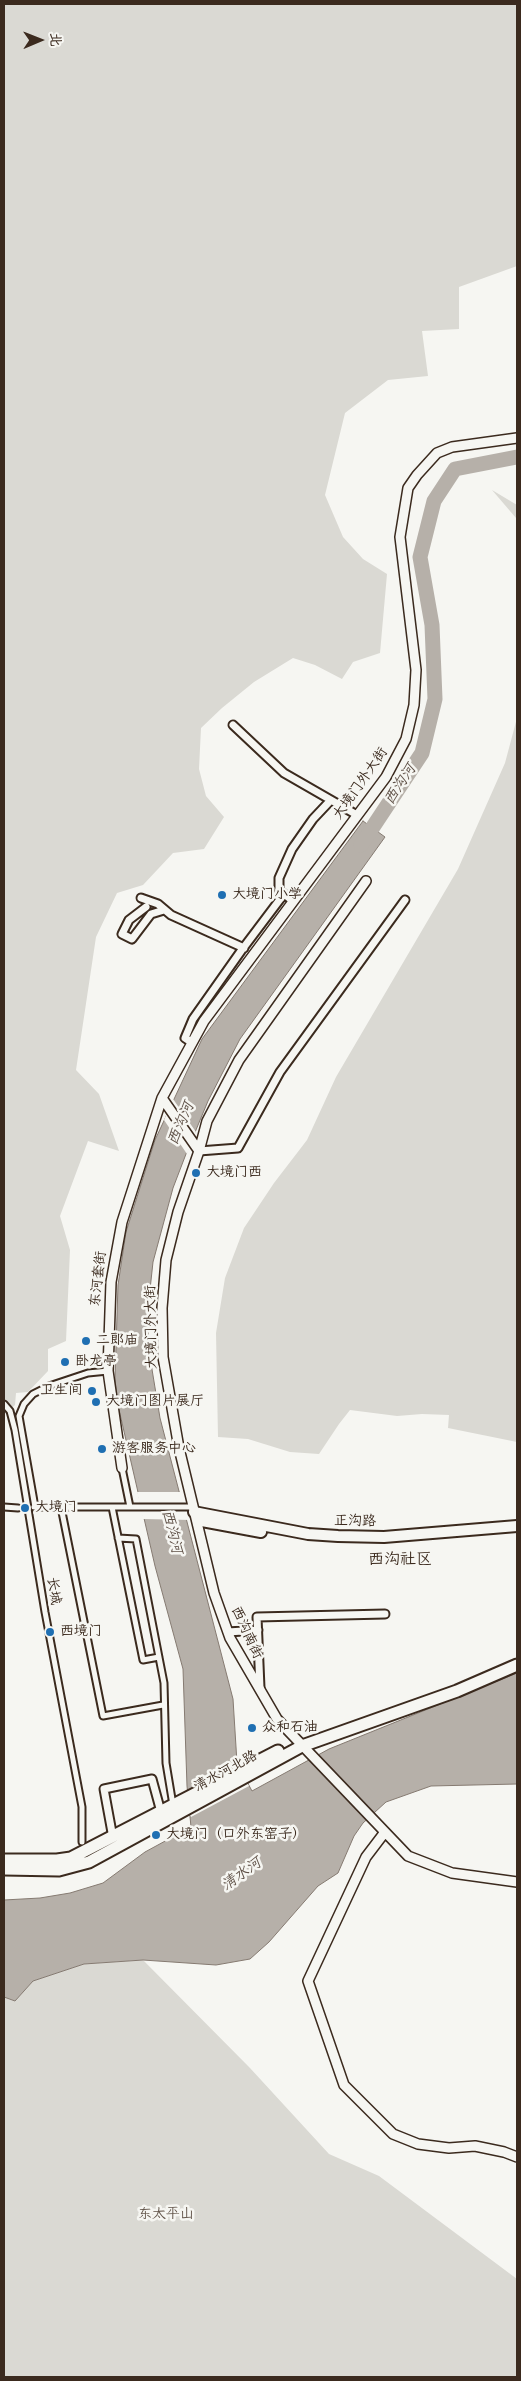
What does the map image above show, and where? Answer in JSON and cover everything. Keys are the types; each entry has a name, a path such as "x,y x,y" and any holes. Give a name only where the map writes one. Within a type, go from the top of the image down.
{"main road":[{"name":"正沟路","path":"194,1512 308,1534 338,1536 384,1537 517,1526"},
{"name":"正沟路","path":"194,1512 310,1541 380,1543 517,1532"},
{"name":"清水河北路","path":"4,1869 59,1870 75,1867 114,1850 181,1806 243,1775 324,1730 413,1701 517,1658"},
{"name":"清水河北路","path":"300,1744 457,1691 517,1665"},
{"name":"清水河北路","path":"4,1860 57,1860 71,1858 161,1812 181,1806"}],"street":[{"name":"大境门外大街","path":"162,1098 204,1021 396,762 406,739 414,705 415,654 400,538 408,488 422,469 438,453 452,447 517,438"},
{"path":"233,725 284,773 324,794 330,801 357,815"},
{"path":"293,901 279,890 279,878 292,849 313,819 330,801"},
{"name":"大境门外大街","path":"194,1512 170,1406 163,1357 162,1308 166,1260 178,1212 207,1121 239,1060 366,881"},
{"path":"191,1042 185,1038 193,1019 284,894"},
{"path":"141,898 158,904 164,910 244,948"},
{"path":"162,1098 199,1151 238,1148 280,1072 405,900"},
{"path":"146,907 129,920 122,934 132,939 151,914 164,910"},
{"name":"东河套街","path":"122,1468 108,1371 109,1310 116,1253 140,1161 162,1098"},
{"path":"108,1371 88,1373 49,1386 33,1394 24,1404 19,1416 32,1507 138,1507 194,1512"},
{"name":"长城","path":"4,1404 12,1416 17,1438 45,1612 82,1807 82,1842"},
{"path":"122,1468 130,1507"},
{"path":"4,1507 18,1508"},
{"path":"61,1507 103,1716 164,1705"},
{"path":"112,1507 144,1660 159,1657"},
{"name":"西沟南街","path":"194,1512 214,1593 228,1632 277,1720 408,1856 452,1873 517,1882"},
{"path":"118,1538 136,1539 164,1683 166,1763 181,1806"},
{"path":"260,1691 258,1616 385,1614"},
{"path":"228,1632 258,1630"},
{"path":"112,1838 104,1789 152,1779 161,1812"},
{"path":"385,1832 366,1857 308,1981 344,2085 393,2134 418,2144 449,2148 475,2146 504,2152 517,2157"}],"green space":[{"path":"4,4 517,4 517,266 459,287 459,329 422,331 428,376 388,380 345,413 325,495 343,537 363,559 387,574 380,653 353,662 342,679 315,665 293,658 254,682 201,728 199,769 206,796 224,817 204,849 173,853 143,885 117,893 96,937 76,1070 99,1094 119,1151 88,1141 60,1216 70,1250 66,1341 48,1349 48,1371 28,1392 16,1393 15,1405 4,1415"},
{"path":"492,490 517,505 517,519 516,518"},
{"path":"517,718 517,1442 448,1428 449,1415 422,1414 397,1416 350,1410 319,1454 290,1452 248,1439 218,1437 216,1333 225,1278 244,1228 274,1183 307,1140 336,1077 458,869 505,763"},
{"name":"东太平山","path":"143,1960 250,2068 329,2154 379,2176 517,2279 517,2377 4,2377 4,1997 15,2001 33,1981 84,1964"}],"water":[{"name":"清水河","path":"363,821 385,837 240,1039 208,1101 186,1154 173,1188 153,1262 149,1299 148,1345 160,1418 233,1699 237,1763 252,1791 329,1749 517,1673 517,1784 431,1786 386,1802 363,1823 354,1836 338,1873 318,1886 269,1942 250,1959 216,1965 143,1960 84,1964 33,1981 15,2001 4,1997 4,1900 40,1898 70,1893 103,1883 145,1852 191,1827 187,1786 183,1669 155,1566 117,1401 115,1378 118,1285 126,1232 155,1140 202,1039"}],"pier":[{"path":"173,1099 196,1132 187,1154 164,1120"},
{"path":"137,1492 183,1492 190,1520 143,1519"},
{"path":"237,1763 249,1786 191,1817 186,1805 185,1792"}],"waterway":[{"name":"西沟河","path":"361,845 422,753 435,699 432,625 420,557 434,501 455,469 517,457"}],"place":[{"name":"大境门小学","path":"222,895"},
{"name":"大境门西","path":"196,1173"},
{"name":"二郎庙","path":"86,1341"},
{"name":"卧龙亭","path":"65,1362"},
{"name":"卫生间","path":"92,1391"},
{"name":"大境门图片展厅","path":"96,1402"},
{"name":"游客服务中心","path":"102,1449"},
{"name":"大境门","path":"25,1508"},
{"name":"西境门","path":"50,1632"},
{"name":"众和石油","path":"252,1728"},
{"name":"大境门（口外东窑子）","path":"156,1835"}],"district":[{"name":"西沟社区","path":"400,1561"}]}
